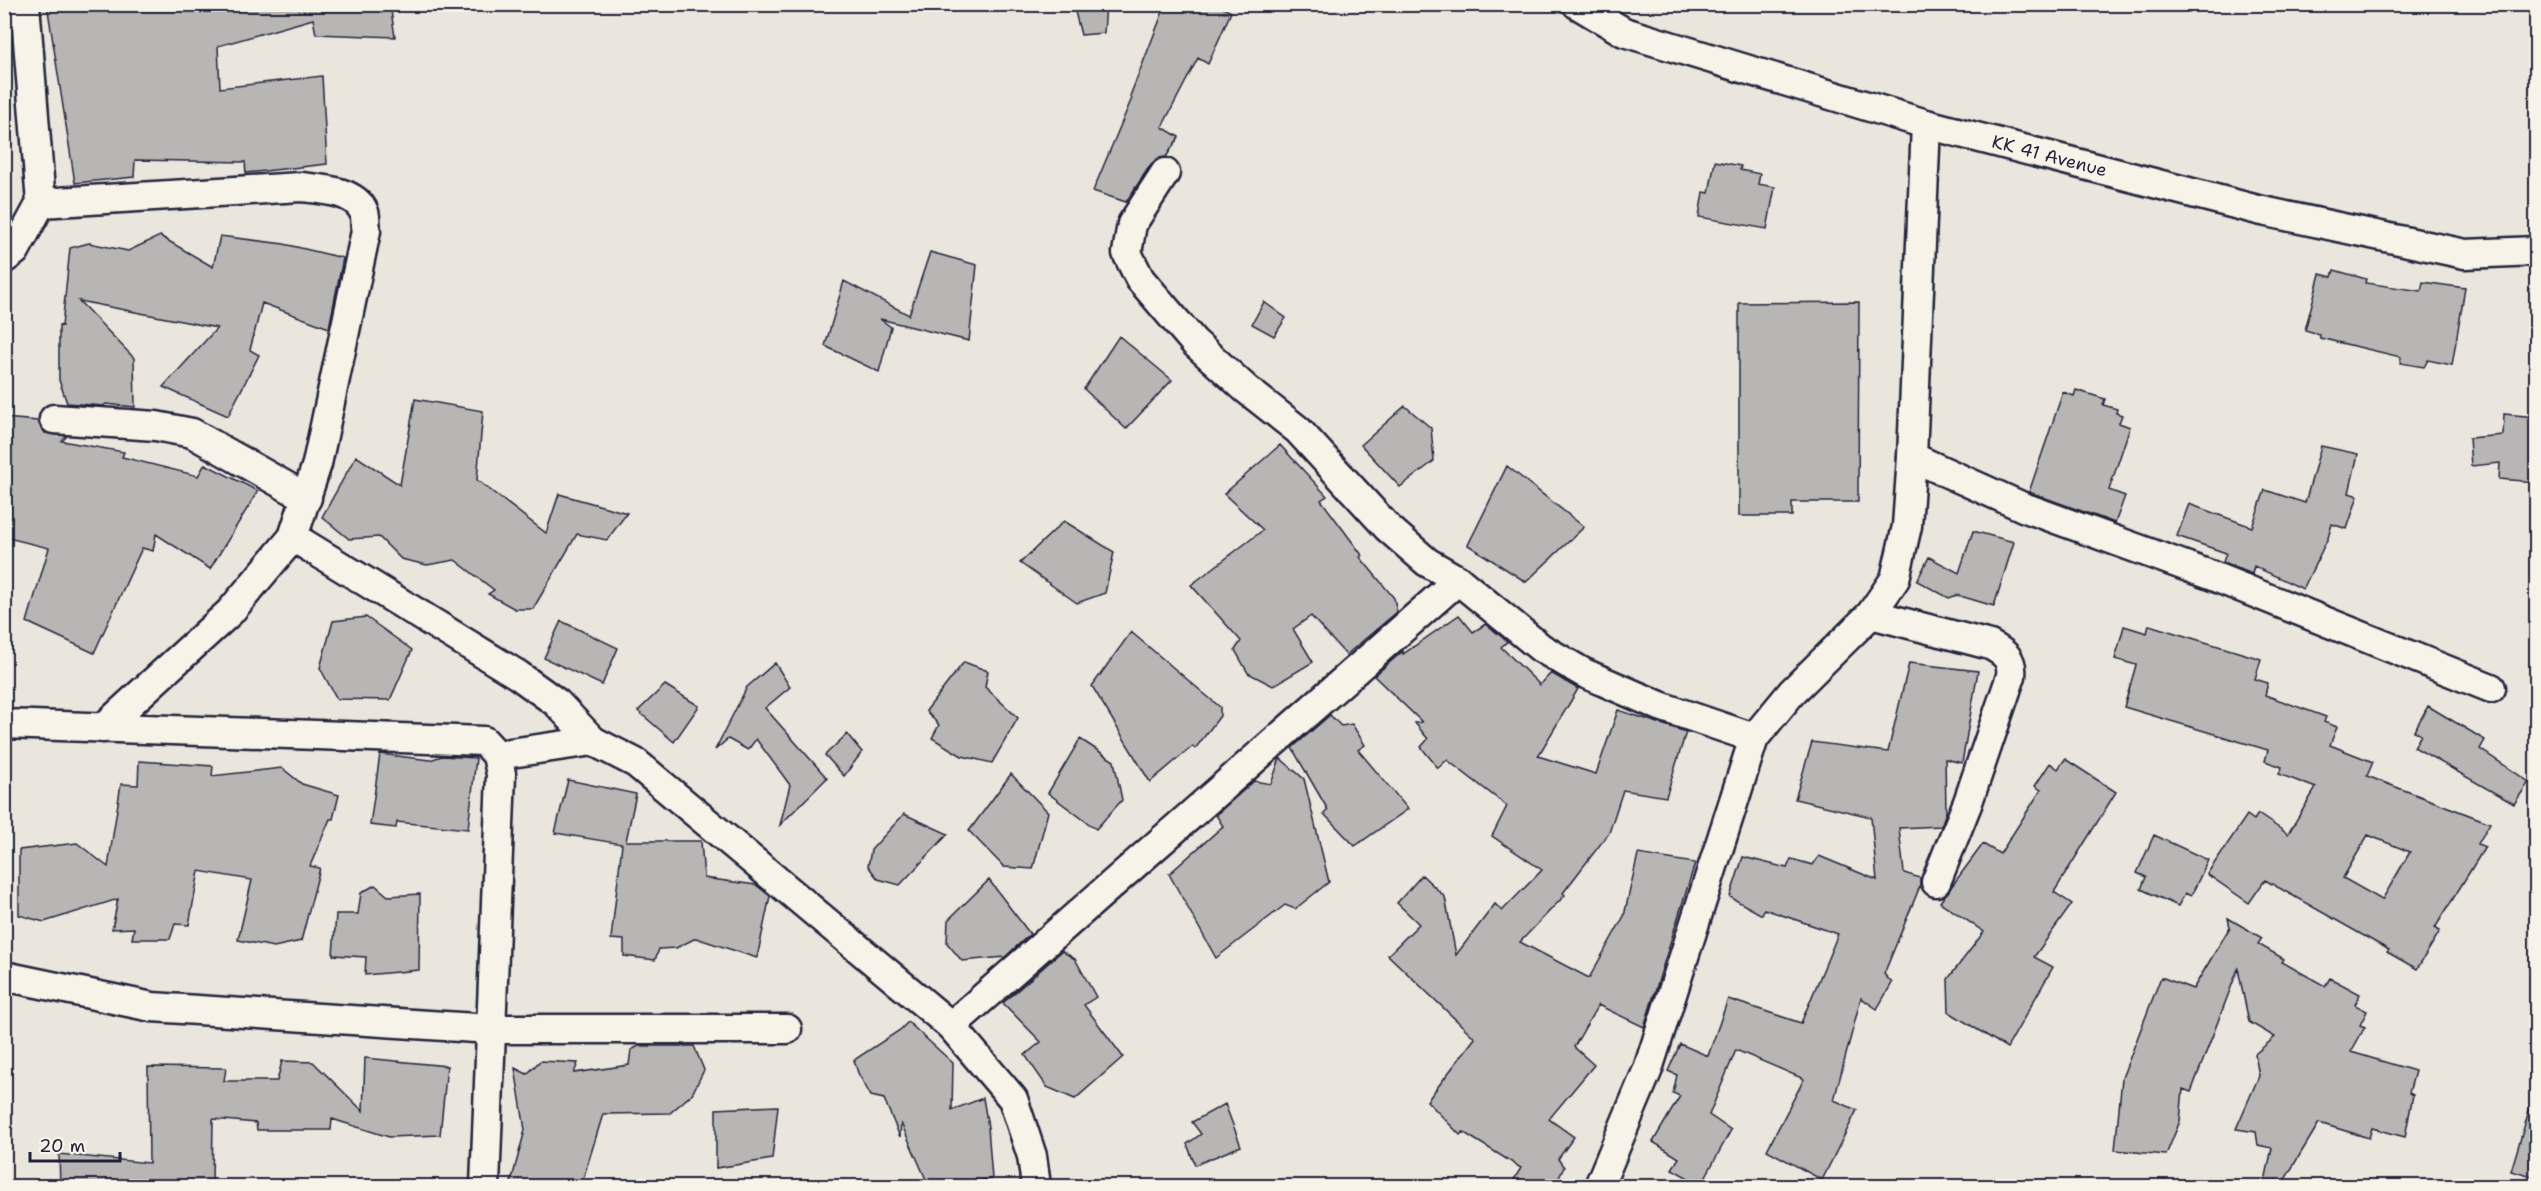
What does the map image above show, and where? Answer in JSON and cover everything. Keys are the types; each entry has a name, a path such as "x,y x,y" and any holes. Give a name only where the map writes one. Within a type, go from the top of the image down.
{"street":[{"path":"4,259 15,251 41,203 25,4"},
{"name":"KK 41 Avenue","path":"1577,4 1624,32 1926,124 2258,210 2465,254 2536,251"},
{"path":"1599,1186 1648,1069 1754,738 1792,692 1871,614 1894,579 1907,526 1912,457 1926,124"},
{"path":"1165,173 1132,224 1127,253 1140,279 1194,342 1246,389 1298,430 1388,528 1427,562 1458,580 1541,648 1584,673 1660,706 1754,738"},
{"path":"41,203 301,187 339,191 355,202 364,212 366,231 317,464 293,537 230,612 103,728"},
{"path":"54,419 156,426 192,433 306,498"},
{"path":"1912,457 2023,507 2210,575 2491,688"},
{"path":"293,537 518,675 557,703 593,741 636,763 951,1026 1013,1099 1032,1156 1036,1186"},
{"path":"951,1026 1458,580"},
{"path":"1871,614 1990,645 2004,652 2012,664 2011,676 1982,760 1936,882"},
{"path":"4,724 484,741 497,755 501,774 485,1186"},
{"path":"497,755 593,741"},
{"path":"4,976 152,1007 491,1029 787,1029"}],"building":[{"path":"47,4 390,4 395,37 316,34 313,19 218,46 220,88 322,76 327,164 246,173 245,162 135,160 134,177 75,183"},
{"path":"1073,4 1106,4 1104,33 1081,35"},
{"path":"1166,4 1216,4 1231,12 1208,64 1198,58 1162,127 1179,137 1166,157 1157,159 1151,164 1126,202 1093,191 1132,98 1130,96"},
{"path":"1715,161 1741,166 1740,170 1760,174 1758,184 1775,187 1767,229 1699,217 1703,192 1709,193"},
{"path":"160,236 213,267 220,236 284,244 343,258 329,328 262,303 250,350 259,355 228,416 163,387 217,328 79,301 134,358 135,407 67,403 59,380 59,325 62,326 70,248 89,243 128,251"},
{"path":"930,252 977,265 969,341 880,319 891,327 879,372 825,346 844,281 909,315"},
{"path":"2334,270 2366,279 2365,283 2421,291 2423,282 2465,288 2452,365 2428,360 2424,367 2400,363 2401,357 2320,338 2319,334 2305,330 2320,274 2332,277"},
{"path":"1264,302 1286,318 1274,336 1252,324"},
{"path":"1859,302 1858,502 1792,502 1792,516 1739,516 1739,303"},
{"path":"1119,336 1172,380 1126,429 1084,389"},
{"path":"2076,390 2105,399 2103,405 2117,409 2116,413 2122,415 2119,423 2130,427 2109,490 2125,496 2115,523 2029,492 2063,392 2074,396"},
{"path":"415,399 483,411 477,480 546,533 559,494 627,513 607,540 577,534 533,609 515,609 488,594 494,590 455,560 427,565 401,559 379,537 349,539 322,517 356,456 400,485"},
{"path":"1405,406 1431,428 1434,461 1400,487 1361,445"},
{"path":"2504,414 2536,417 2536,482 2499,479 2500,463 2471,466 2469,438 2503,435"},
{"path":"4,418 38,421 45,433 67,436 62,441 124,452 122,457 198,476 205,464 258,491 210,569 156,534 153,551 142,548 94,653 27,622 49,548 4,537"},
{"path":"1280,445 1327,496 1321,500 1362,555 1360,557 1394,598 1397,612 1346,655 1311,616 1293,629 1313,662 1273,686 1248,673 1235,650 1241,641 1191,585 1263,530 1224,494"},
{"path":"2321,446 2358,454 2349,493 2358,496 2347,529 2332,524 2328,538 2303,589 2254,566 2252,574 2223,562 2226,553 2177,536 2189,504 2252,527 2265,490 2305,503"},
{"path":"1507,466 1584,527 1526,582 1468,545"},
{"path":"1064,521 1114,552 1105,593 1077,603 1020,563"},
{"path":"1973,531 2014,542 1994,606 1957,595 1949,598 1917,581 1929,557 1959,573"},
{"path":"1459,615 1473,632 1486,624 1503,638 1507,642 1501,647 1540,685 1551,673 1578,689 1538,756 1596,774 1618,710 1686,732 1666,797 1623,790 1609,833 1563,893 1565,895 1520,942 1589,978 1624,916 1638,854 1695,863 1644,1027 1598,1005 1574,1047 1594,1065 1549,1119 1574,1137 1558,1159 1564,1167 1555,1186 1510,1186 1521,1168 1463,1132 1460,1135 1427,1101 1475,1038 1388,955 1419,924 1397,903 1422,875 1445,897 1456,955 1495,904 1502,911 1542,870 1492,836 1507,806 1447,760 1438,768 1421,747 1428,739 1415,723 1422,722 1374,676 1403,651 1403,654"},
{"path":"366,617 412,650 390,700 337,699 320,668 333,621"},
{"path":"561,621 618,648 602,685 544,658"},
{"path":"2149,625 2261,659 2255,679 2268,683 2265,695 2326,717 2324,722 2337,727 2330,745 2373,762 2367,776 2490,823 2478,844 2485,847 2435,928 2440,931 2417,969 2387,952 2389,950 2265,880 2249,903 2207,874 2247,815 2254,820 2258,814 2288,834 2316,788 2279,774 2282,767 2265,761 2268,750 2124,707 2136,665 2115,659 2124,626 2147,633","holes":["2368,835 2410,852 2382,900 2343,878"]},
{"path":"1131,632 1220,707 1220,716 1195,749 1193,746 1150,782 1092,686"},
{"path":"964,662 988,671 985,687 1018,718 992,763 962,756 932,738 939,725 926,711"},
{"path":"775,663 790,687 765,708 827,778 780,825 790,785 756,739 748,750 728,739 715,750 747,687"},
{"path":"1909,663 1978,671 1962,763 1945,759 1946,812 1941,826 1899,828 1904,873 1920,878 1920,886 1884,974 1892,983 1877,1009 1861,998 1834,1100 1857,1110 1822,1180 1767,1150 1804,1079 1736,1050 1709,1115 1731,1130 1701,1185 1672,1169 1679,1158 1653,1142 1680,1096 1673,1093 1677,1075 1668,1071 1680,1044 1708,1056 1728,999 1801,1023 1838,934 1764,909 1762,915 1730,897 1743,857 1787,868 1791,859 1813,865 1819,856 1877,880 1871,817 1795,799 1812,742 1888,752"},
{"path":"665,685 699,706 674,742 638,711"},
{"path":"2428,706 2485,740 2480,749 2529,782 2514,804 2414,747 2421,735 2414,731"},
{"path":"1330,715 1341,726 1352,724 1365,745 1358,750 1408,809 1355,846 1324,814 1328,810 1292,748"},
{"path":"847,734 862,752 844,776 825,755"},
{"path":"1080,739 1114,761 1122,800 1096,829 1048,793"},
{"path":"380,754 430,760 442,756 476,758 468,829 397,822 396,828 370,825"},
{"path":"1280,758 1304,779 1329,882 1295,909 1285,905 1216,958 1169,874 1223,826 1216,815 1254,781 1271,784"},
{"path":"2065,759 2116,792 2054,892 2072,904 2034,957 2053,967 2007,1048 1949,1012 1948,979 1984,932 1940,902 1983,844 2000,854 2041,790 2035,786 2050,763 2058,769"},
{"path":"139,761 213,766 212,776 282,768 302,784 339,795 333,819 330,819 310,866 320,868 301,941 274,947 238,940 252,880 199,871 189,925 175,924 170,939 132,939 134,928 112,929 118,899 44,922 19,915 19,850 77,843 108,867 121,784 138,785"},
{"path":"1011,774 1048,812 1033,869 1004,867 969,831"},
{"path":"568,780 636,794 626,841 701,841 704,878 756,885 770,896 757,958 696,938 676,948 659,949 655,960 624,956 624,940 611,939 622,844 555,833"},
{"path":"904,814 948,834 900,885 878,879 868,866 871,850"},
{"path":"2154,835 2208,860 2191,896 2185,893 2178,906 2141,889 2146,877 2137,873"},
{"path":"989,880 1030,934 1005,957 962,961 947,943 948,920"},
{"path":"375,885 388,896 420,894 419,970 365,975 366,957 333,955 336,914 358,914 361,893"},
{"path":"2228,918 2262,938 2258,944 2284,959 2282,962 2325,986 2330,978 2360,994 2355,1005 2367,1011 2360,1025 2365,1027 2351,1052 2415,1071 2409,1093 2413,1095 2405,1137 2372,1128 2369,1138 2319,1123 2281,1186 2264,1186 2272,1148 2258,1145 2256,1132 2236,1129 2259,1076 2255,1054 2275,1037 2249,1022 2238,969 2191,1092 2183,1089 2180,1121 2166,1155 2115,1150 2122,1078 2161,977 2193,989 2230,927"},
{"path":"1062,951 1075,959 1096,997 1084,1005 1123,1057 1075,1099 1047,1087 1025,1055 1041,1042 1003,1003"},
{"path":"908,1022 953,1063 952,1110 983,1098 992,1179 929,1186 901,1123 900,1137 884,1099 871,1096 858,1073 854,1060 900,1030"},
{"path":"639,1046 694,1046 704,1070 692,1094 670,1113 603,1114 581,1186 510,1186 525,1130 515,1068 527,1074 540,1061 578,1063 574,1073 629,1065 631,1050"},
{"path":"365,1058 447,1066 440,1135 389,1137 332,1119 331,1130 257,1130 256,1123 213,1119 212,1186 60,1186 59,1154 149,1163 148,1067 226,1068 224,1081 277,1081 282,1061 313,1062 363,1111"},
{"path":"1225,1104 1241,1146 1195,1165 1187,1144 1201,1134 1192,1122"},
{"path":"778,1106 772,1159 716,1168 716,1109"},
{"path":"2530,1107 2536,1108 2536,1178 2511,1171"}]}
